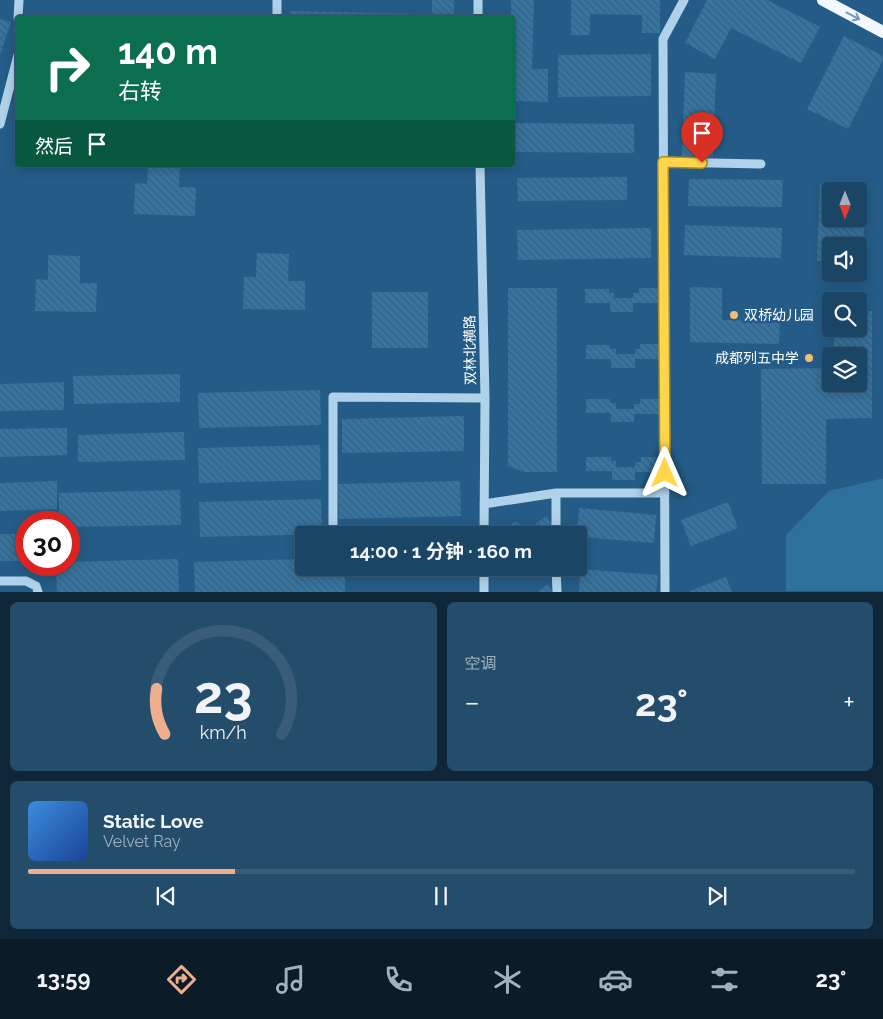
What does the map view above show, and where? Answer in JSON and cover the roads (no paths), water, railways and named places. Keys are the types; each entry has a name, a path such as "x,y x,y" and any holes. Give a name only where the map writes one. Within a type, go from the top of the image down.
{"main road":[{"path":"823,0 883,32"}],"street":[{"path":"18,15 19,0"},
{"path":"277,0 277,15"},
{"path":"478,0 478,15"},
{"path":"665,592 663,40 684,0"},
{"path":"0,124 15,66"},
{"path":"663,162 760,164"},
{"name":"双林北横路","path":"480,167 485,398 484,526"},
{"path":"333,526 333,397 485,398"},
{"path":"484,504 556,494 665,492"},
{"path":"556,494 556,526"},
{"path":"484,576 484,592"},
{"path":"556,576 556,592"},
{"path":"0,581 26,581 36,586 38,592"}],"place":[{"name":"双桥幼儿园","path":"734,315"},
{"name":"成都列五中学","path":"809,358"}]}
